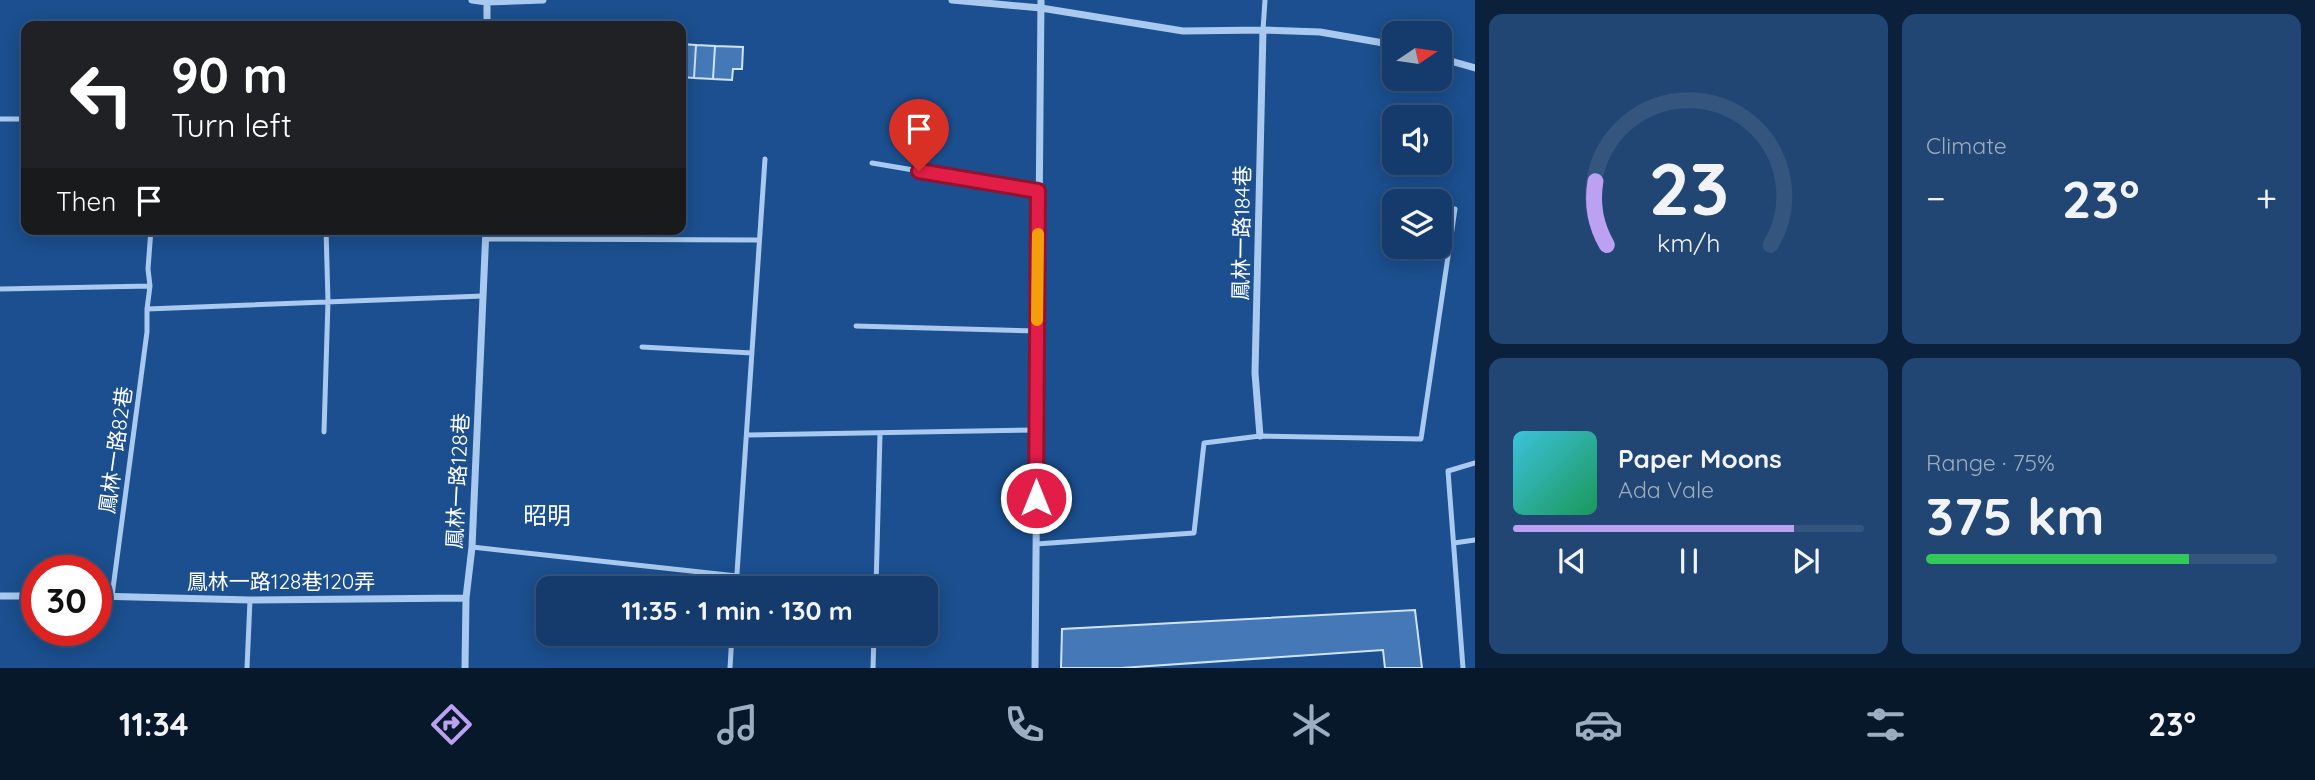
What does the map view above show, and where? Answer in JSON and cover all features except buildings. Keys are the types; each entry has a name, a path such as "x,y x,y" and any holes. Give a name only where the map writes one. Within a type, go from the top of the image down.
{"street":[{"path":"472,0 543,0"},
{"path":"952,0 1041,4 1183,31 1320,32 1382,43"},
{"path":"487,1 487,21"},
{"path":"1035,668 1041,4"},
{"name":"鳳林一路184巷","path":"1260,436 1255,373 1262,30"},
{"path":"1452,61 1475,68"},
{"name":"鳳林一路128巷","path":"465,668 486,235"},
{"path":"0,596 21,596"},
{"name":"鳳林一路128巷120弄","path":"112,596 250,600 467,598"}],"lane":[{"name":"鳳林一路184巷","path":"1262,30 1265,0"},
{"path":"0,119 21,119"},
{"path":"472,547 737,576 765,159"},
{"path":"872,163 1038,191"},
{"path":"1036,544 1194,533 1204,443 1260,436 1421,439 1455,209"},
{"name":"鳳林一路82巷","path":"112,596 146,332 151,235"},
{"path":"324,432 328,301 326,235"},
{"path":"486,239 758,240"},
{"path":"0,289 150,286"},
{"path":"147,309 483,296"},
{"path":"856,326 1037,331"},
{"path":"642,347 752,353"},
{"path":"747,435 1036,430"},
{"path":"876,576 880,434"},
{"path":"1463,668 1448,471 1475,463"},
{"path":"1454,543 1475,540"},
{"path":"247,668 250,600"},
{"path":"730,668 731,646"},
{"path":"873,668 874,646"}],"slow traffic":[{"path":"1037,320 1038,234"}],"district":[{"name":"昭明","path":"547,515"}],"route":[{"path":"919,171 1038,191 1036,498"}]}
